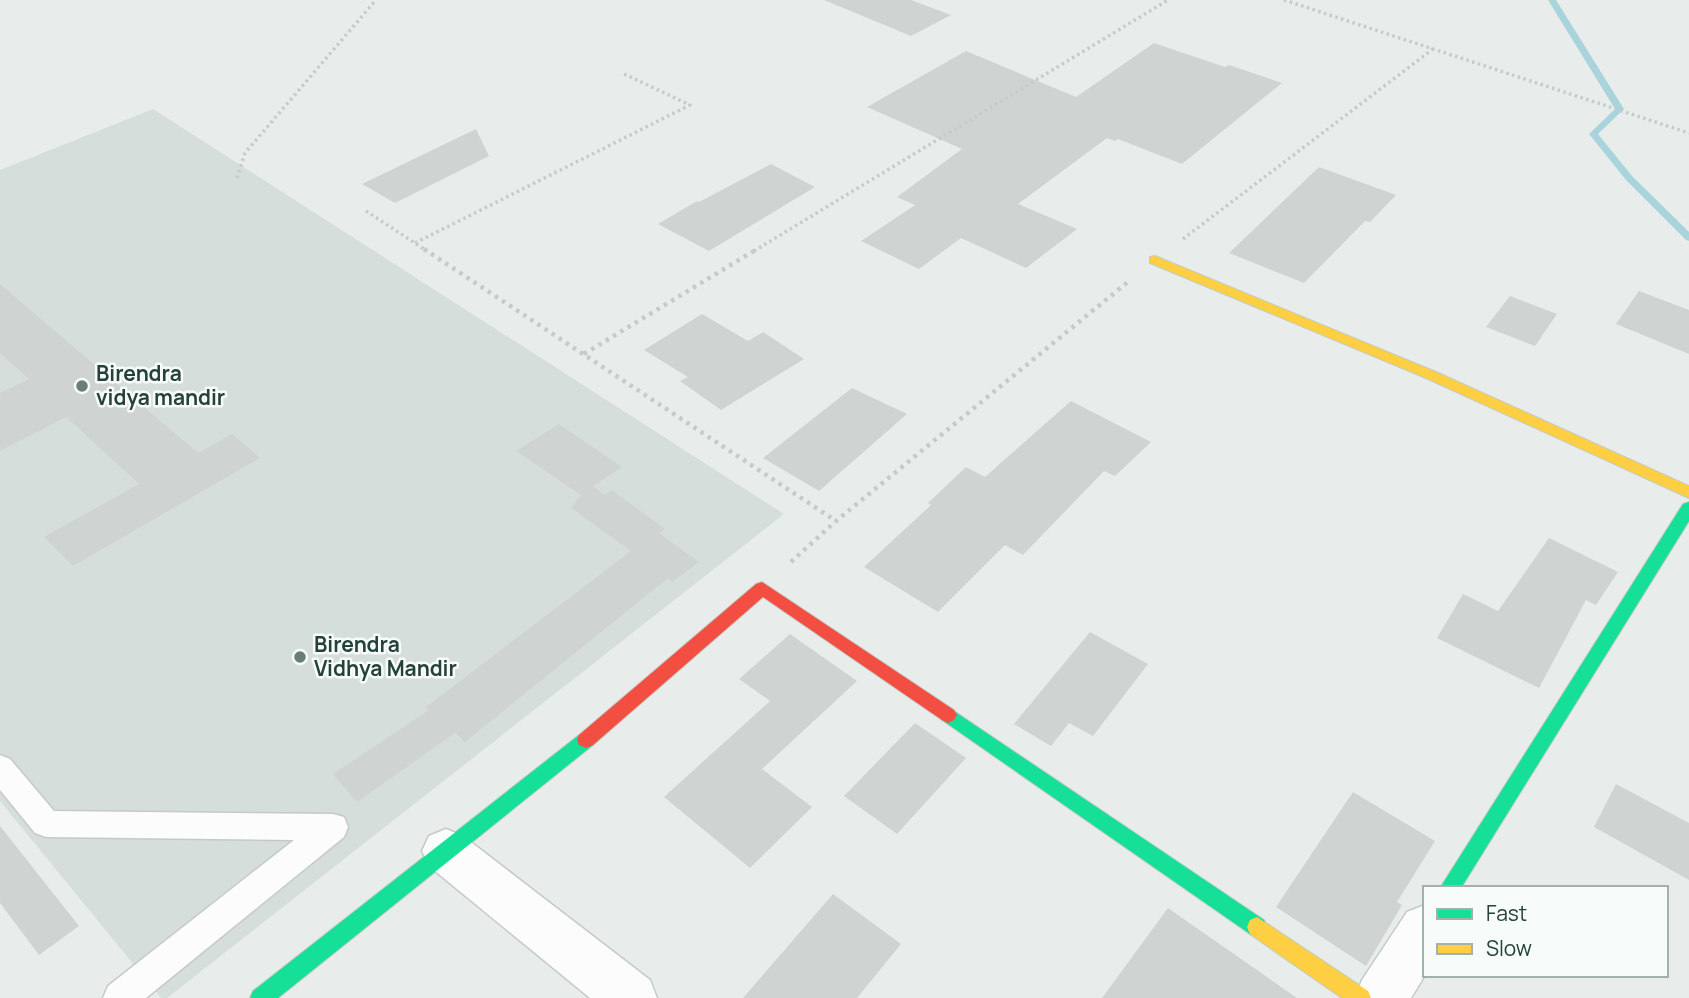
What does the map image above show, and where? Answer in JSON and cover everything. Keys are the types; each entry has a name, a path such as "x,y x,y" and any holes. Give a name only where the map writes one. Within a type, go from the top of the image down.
{"street":[{"path":"1155,260 1431,375 1689,492"},
{"path":"1451,886 1689,508"},
{"path":"261,998 587,739 762,588 1360,998"},
{"path":"446,851 632,998"},
{"path":"1381,998 1423,932"}],"lane":[{"path":"0,768 46,824 333,827 120,998"}],"path":[{"path":"237,178 245,153 376,0"},
{"path":"584,354 1168,0"},
{"path":"1284,0 1689,133"},
{"path":"762,588 836,521 1155,260 1433,49"},
{"path":"414,243 690,105 622,73"},
{"path":"366,211 836,521"}],"shaded area":[{"name":"Birendra Vidhya Mandir","path":"153,109 784,514 167,998 161,998 0,801 0,170"}],"building":[{"path":"824,0 911,0 951,15 911,36"},
{"path":"1154,43 1282,83 1182,164 1118,139 1115,141 1107,138 1018,204 1077,229 1026,268 961,238 919,269 861,241 915,205 897,197 962,149 867,107 966,51 1076,97"},
{"path":"476,129 489,156 395,203 362,184"},
{"path":"771,164 815,187 709,251 658,224 697,201"},
{"path":"1319,167 1396,195 1370,222 1365,221 1304,283 1229,253"},
{"path":"0,284 198,453 232,434 260,458 73,566 44,537 139,484 66,417 0,451 0,393 29,379 0,353"},
{"path":"1639,291 1689,310 1689,354 1616,324"},
{"path":"1510,296 1557,314 1535,346 1486,327"},
{"path":"702,314 748,341 763,332 804,359 721,410 680,381 688,377 644,350"},
{"path":"852,388 907,414 819,491 763,458"},
{"path":"1071,401 1151,442 1115,476 1104,471 1023,555 1005,545 938,612 864,567 931,505 928,503 966,467 985,477"},
{"path":"559,424 622,467 593,486 605,495 612,490 665,529 659,533 699,562 672,582 668,578 465,742 455,733 357,802 333,774 429,710 426,707 631,551 571,508 581,495 516,451"},
{"path":"1549,538 1618,572 1596,605 1586,600 1539,688 1437,638 1463,594 1498,611"},
{"path":"1090,632 1148,664 1093,736 1069,723 1051,746 1014,724"},
{"path":"790,634 857,681 762,769 812,807 750,868 664,797 770,701 739,679"},
{"path":"915,723 966,758 897,834 844,796"},
{"path":"1616,784 1689,823 1689,880 1594,827"},
{"path":"1353,792 1435,841 1397,902 1402,905 1366,966 1276,907"},
{"path":"0,826 79,926 39,955 0,903"},
{"path":"833,894 901,944 857,998 743,998"},
{"path":"1168,908 1297,998 1102,998"}],"waterway":[{"path":"1552,0 1620,109 1593,134 1629,178 1689,238"}],"traffic: fast":[{"path":"1451,886 1689,508"},
{"path":"948,715 1257,927"},
{"path":"261,998 586,740"}],"traffic: slow":[{"path":"1155,260 1431,375 1689,492"},
{"path":"1257,927 1360,998"}],"traffic: jam":[{"path":"586,740 762,588 948,715"}],"place":[{"name":"Birendra vidya mandir","path":"82,386"},
{"name":"Birendra Vidhya Mandir","path":"300,657"}]}
